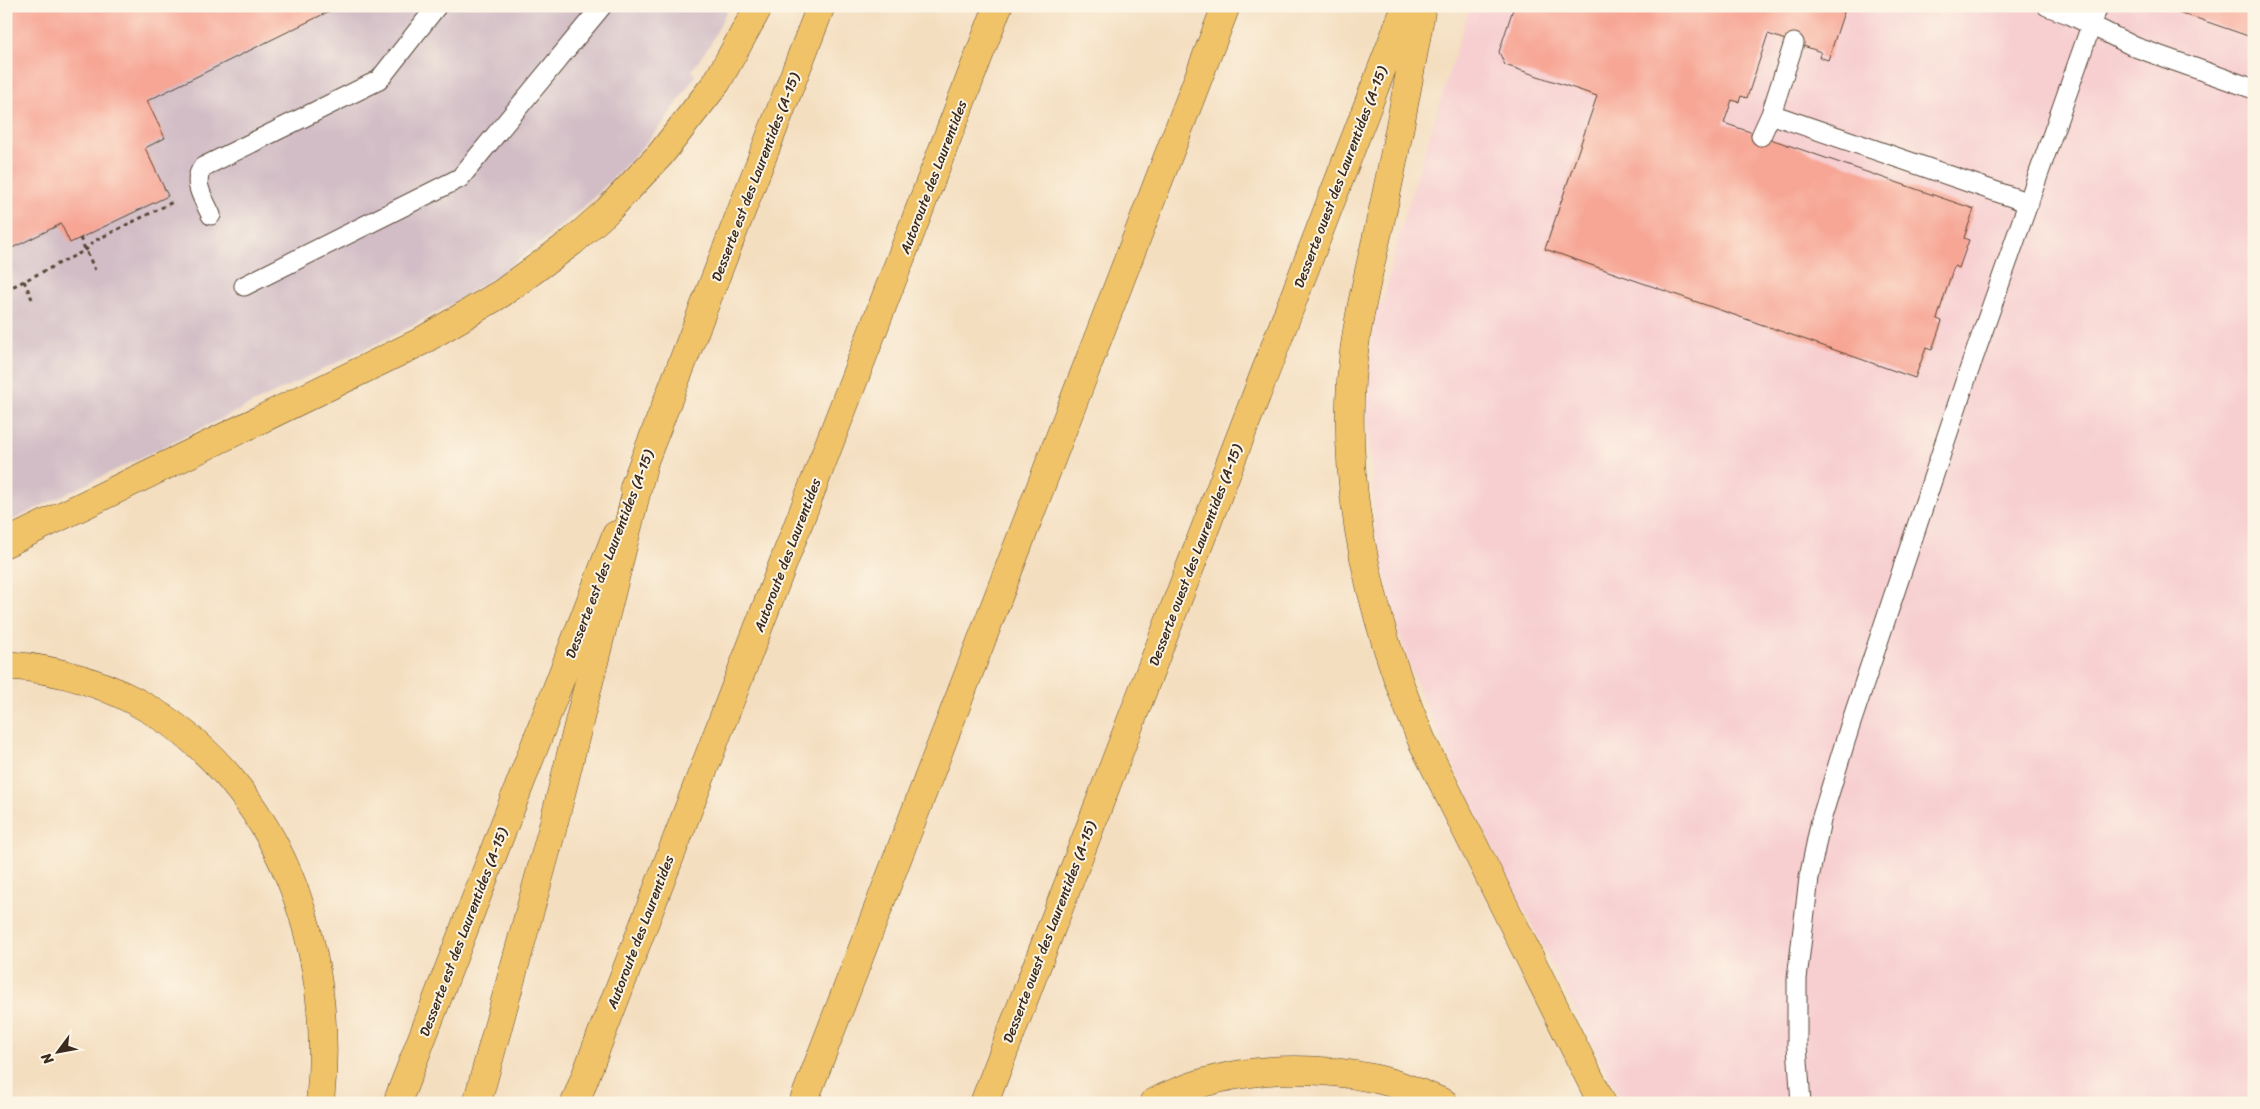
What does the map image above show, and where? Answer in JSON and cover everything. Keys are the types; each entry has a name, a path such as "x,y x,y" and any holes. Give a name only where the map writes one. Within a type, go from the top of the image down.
{"main road":[{"path":"6,544 420,342 509,288 572,242 607,211 660,155 717,82 759,6"},
{"name":"Desserte est des Laurentides (A-15)","path":"397,1103 821,6"},
{"name":"Autoroute des Laurentides","path":"575,1103 998,6"},
{"path":"803,1103 1226,6"},
{"name":"Desserte ouest des Laurentides (A-15)","path":"984,1103 1406,6"},
{"path":"1422,6 1381,218 1367,275 1352,380 1352,468 1364,559 1386,646 1402,694 1422,741 1602,1103"},
{"path":"477,1103 552,830 643,466"},
{"path":"6,665 63,673 110,688 132,698 177,728 216,762 250,804 285,867 304,920 312,953 321,1012 322,1065 320,1103"},
{"path":"1153,1103 1190,1087 1224,1077 1298,1069 1373,1078 1408,1088 1444,1103"}],"lane":[{"path":"211,215 197,182 197,176 203,167 379,80 437,6"},
{"path":"244,286 460,178 602,6"},
{"path":"2047,6 2071,15 2135,47 2254,89"},
{"path":"1801,1103 1797,1046 1797,979 1809,878 1821,820 1849,729 1967,376 2098,6"},
{"path":"1761,136 1771,114 1794,42"},
{"path":"1771,114 2029,203"}],"path":[{"path":"6,290 86,250 94,241 181,198"},
{"path":"80,238 96,270"},
{"path":"24,281 32,299"},
{"path":"6,378 9,383 6,384"}],"shaded area":[{"path":"6,6 729,6 710,45 692,70 695,76 667,118 631,160 589,202 543,241 499,274 453,303 404,330 6,523"},
{"path":"1470,6 2254,6 2254,1103 1622,1103 1491,844 1431,718 1409,665 1389,598 1376,532 1367,411 1367,378 1376,304 1382,306 1401,227"}],"building":[{"path":"6,6 340,6 147,101 165,138 145,148 168,196 70,243 61,224 6,251"},
{"path":"1514,6 1846,6 1828,60 1819,57 1821,52 1768,34 1747,98 1741,96 1739,102 1732,100 1724,123 1974,209 1964,238 1969,240 1959,268 1954,266 1937,319 1942,321 1932,350 1926,348 1915,378 1545,249 1597,96 1505,65 1499,52"},
{"path":"2254,6 2254,38 2164,7"}]}
